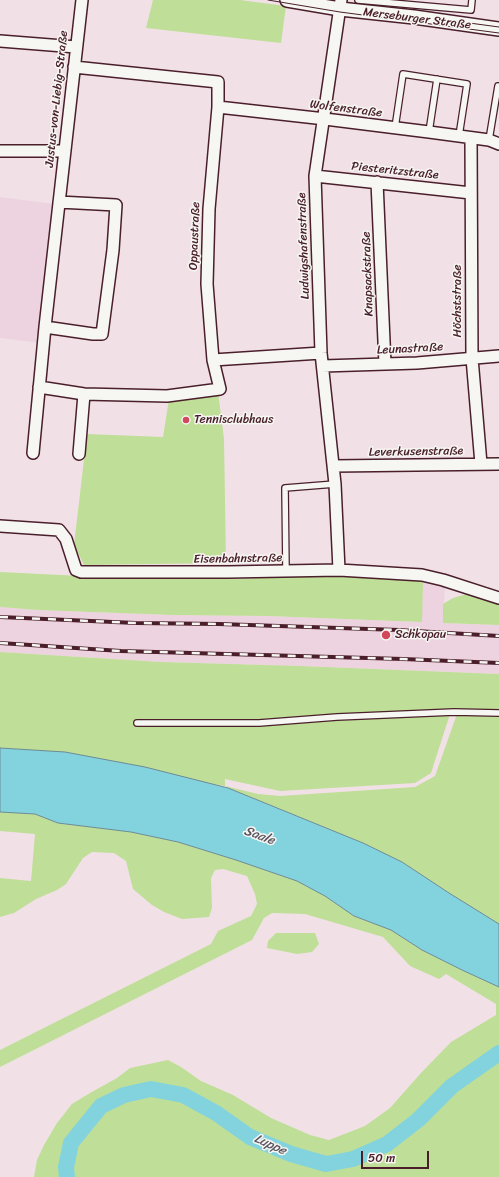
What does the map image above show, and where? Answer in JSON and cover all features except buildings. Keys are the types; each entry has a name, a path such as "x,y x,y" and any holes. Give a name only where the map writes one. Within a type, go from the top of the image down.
{"street":[{"name":"Justus-von-Liebig-Straße","path":"33,453 45,327 82,0"},
{"name":"Merseburger Straße","path":"287,0 341,5 414,18 499,29"},
{"name":"Ludwigshafenstraße","path":"338,570 334,466 321,353 316,176 341,5"},
{"path":"0,41 76,46"},
{"name":"Oppaustraße","path":"74,67 218,82 218,107 209,209 206,284 213,360 220,389 167,396 84,394"},
{"name":"Wolfenstraße","path":"218,107 429,132 494,142"},
{"name":"Höchststraße","path":"471,138 472,358 480,464"},
{"path":"0,151 65,151"},
{"name":"Piesteritzstraße","path":"316,176 471,193"},
{"name":"Knapsackstraße","path":"377,182 385,364"},
{"path":"45,327 102,334 113,250 116,206 59,202"},
{"path":"213,360 321,353"},
{"name":"Leunastraße","path":"323,366 417,363 499,356"},
{"path":"39,387 84,394 79,454"},
{"name":"Leverkusenstraße","path":"334,466 499,464"},
{"name":"Eisenbahnstraße","path":"0,526 58,530 66,539 76,570 82,572 338,570 422,575 443,580 499,598"}],"lane":[{"name":"Merseburger Straße","path":"358,0 471,10 472,0"},
{"path":"395,128 403,74 467,84 459,136"},
{"path":"429,132 437,79"},
{"path":"494,142 498,86"},
{"path":"286,571 285,488 335,484"},
{"path":"137,723 259,722 454,712 499,714"}],"shaded area":[{"path":"0,197 54,204 40,343 0,338"},
{"path":"423,580 445,586 443,623 499,625 499,674 161,662 0,652 0,607 38,610 173,615 268,616 421,622"}],"green space":[{"path":"153,0 240,0 286,6 281,43 146,28"},
{"path":"218,392 224,439 226,563 84,565 74,545 87,434 163,437 169,399"},
{"path":"0,572 82,576 238,579 322,575 383,576 423,580 422,622 268,616 173,615 38,610 0,607"},
{"path":"470,593 499,602 499,625 443,623 443,604 453,598"},
{"path":"0,652 161,662 499,674 499,711 459,709 261,720 137,720 137,725 259,725 450,714 431,773 415,783 280,791 225,779 225,786 0,751"},
{"path":"457,714 499,716 499,924 402,862 363,843 225,786 258,794 280,796 415,787 435,776"},
{"path":"0,812 35,814 58,823 131,832 178,842 297,881 325,896 354,916 391,930 422,950 499,987 499,1177 34,1177 37,1160 44,1145 57,1123 72,1104 117,1078 130,1068 168,1060 201,1081 233,1095 271,1118 310,1135 329,1140 365,1126 390,1108 451,1042 496,1015 496,1004 446,974 439,979 410,966 383,937 305,914 272,913 264,918 252,940 0,1067 0,1050 211,944 218,931 251,916 257,904 255,894 247,876 223,869 215,870 211,878 212,908 209,917 182,919 164,912 152,905 133,889 126,861 114,853 92,852 83,858 66,884 57,890 36,899 14,913 0,917 0,878 31,881 35,834 0,831"},
{"path":"276,933 315,933 319,944 312,952 297,954 267,948 268,941"}],"water":[{"name":"Saale","path":"0,748 65,752 145,767 228,788 363,843 402,862 499,924 499,987 422,950 391,930 354,916 325,896 297,881 178,842 131,832 58,823 35,814 0,812"}],"waterway":[{"name":"Luppe","path":"67,1177 66,1167 71,1143 101,1106 124,1095 151,1089 183,1095 216,1113 250,1137 291,1154 326,1164 353,1159 387,1144 418,1120 452,1086 499,1053"}],"tram line":[{"path":"268,0 340,12 499,33"},
{"path":"447,20 499,27"}],"railway":[{"path":"0,617 136,623 219,624 399,630 499,636"},
{"path":"0,643 121,651 499,663"}],"place":[{"name":"Tennisclubhaus","path":"186,420"},
{"name":"Schkopau","path":"386,635"}]}
